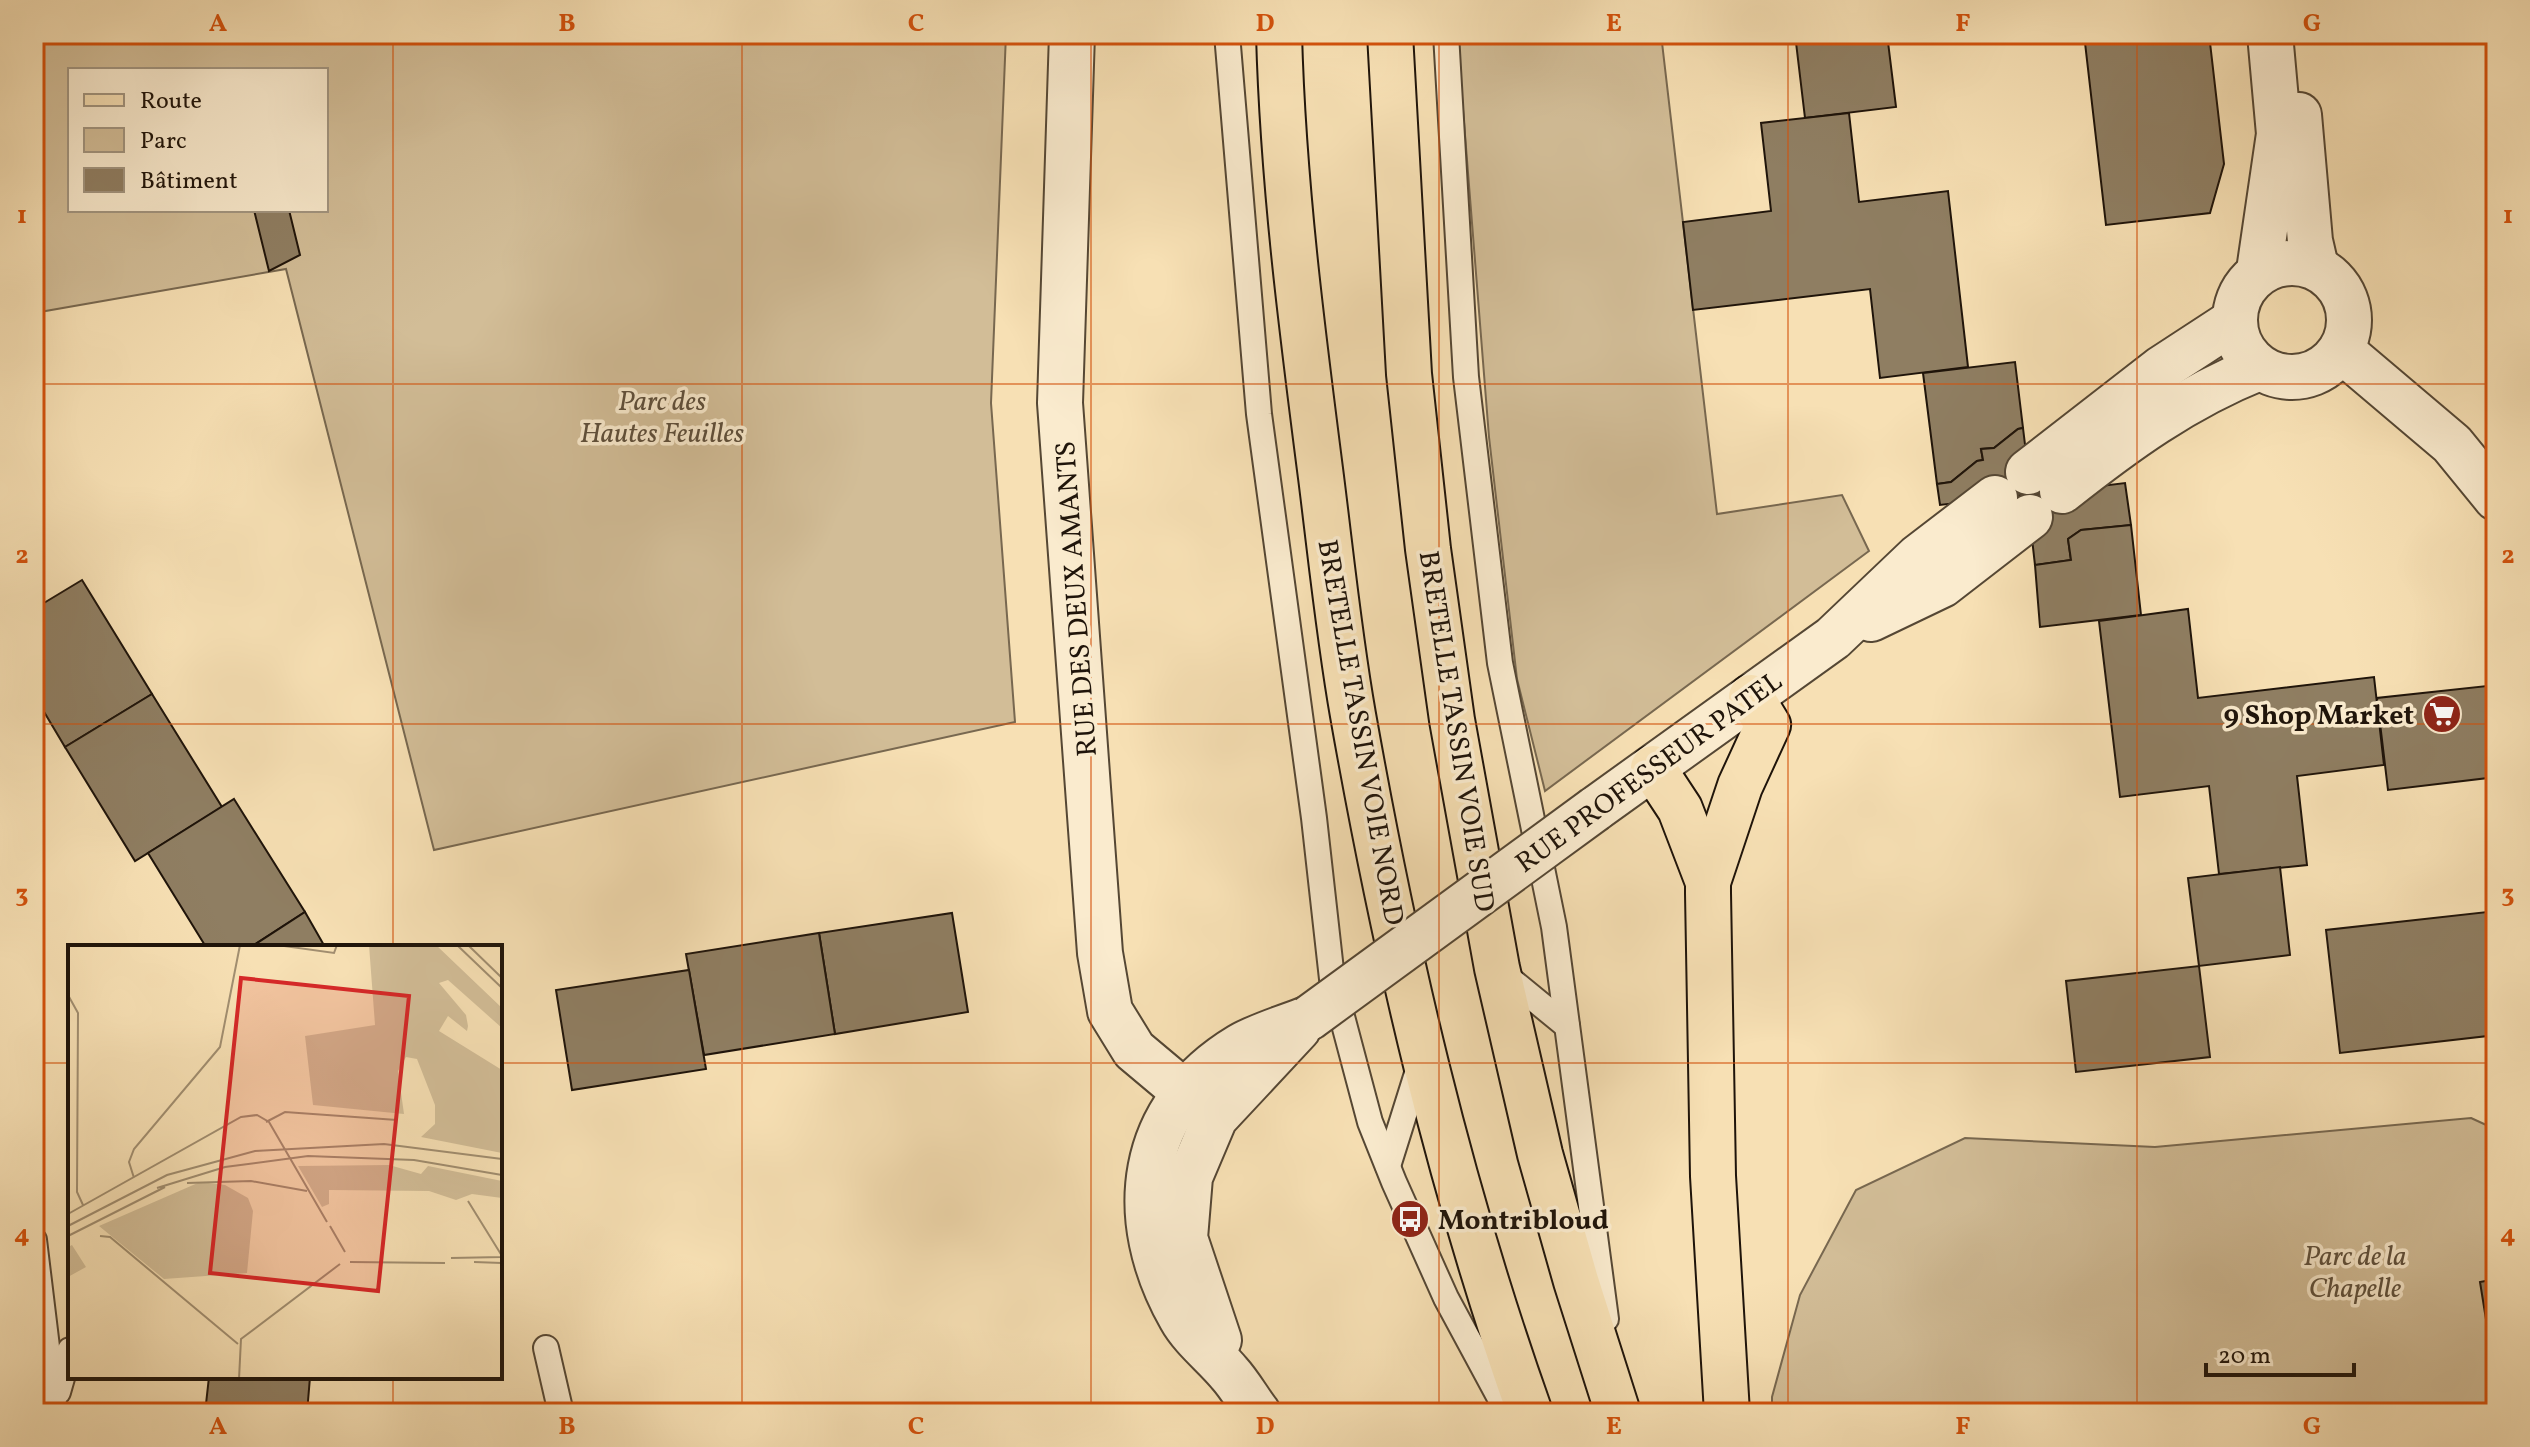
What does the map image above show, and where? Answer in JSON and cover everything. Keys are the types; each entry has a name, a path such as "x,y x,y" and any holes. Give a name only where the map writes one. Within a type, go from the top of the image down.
{"main road":[{"name":"BRETELLE TASSIN VOIE NORD","path":"1279,34 1295,270 1353,712 1411,1008 1454,1175 1503,1337 1530,1413"},
{"name":"BRETELLE TASSIN VOIE SUD","path":"1390,34 1409,374 1428,549 1452,720 1497,968 1540,1154 1618,1413"},
{"path":"1727,1413 1713,1176 1708,882 1740,786 1768,725 1751,697"},
{"path":"1653,768 1680,809 1708,882"}],"street":[{"name":"RUE DES DEUX AMANTS","path":"1072,34 1060,403 1100,953 1110,1011 1134,1050 1199,1106"},
{"path":"2259,271 2279,134 2270,34"},
{"path":"2291,34 2310,241 2316,267"},
{"path":"2297,262 2316,267 2332,278 2344,294 2349,312 2349,331 2341,350 2329,364 2313,373 2295,377 2276,375 2259,368 2246,355 2234,321 2237,302 2246,285 2259,271 2278,264 2297,262"},
{"name":"RUE PROFESSEUR PATEL","path":"2029,494 2162,368 2234,321"},
{"path":"2341,350 2452,444 2496,498"},
{"name":"RUE PROFESSEUR PATEL","path":"1258,1413 1232,1376 1181,1320 1152,1254 1146,1189 1160,1130 1199,1106 1197,1079 1241,1045 1309,1018 1833,638 1918,557 2197,397 2259,368"}],"lane":[{"path":"1227,34 1259,414 1312,802 1332,979 1370,1122 1446,1298 1508,1413"},
{"path":"1446,34 1466,377 1500,663 1554,927 1618,1413"},
{"path":"1497,968 1567,1026"},
{"path":"1388,1166 1423,1054"},
{"path":"34,1240 55,1408"},
{"path":"546,1348 561,1413"},
{"path":"55,1408 68,1358"}],"green space":[{"name":"Parc des Hautes Feuilles","path":"34,34 1006,34 991,403 1015,722 434,850 286,269 34,313"},
{"path":"1457,34 1661,34 1717,514 1842,495 1869,551 1545,791 1517,679 1489,437"},
{"name":"Parc de la Chapelle","path":"2471,1118 2495,1129 2496,1133 2496,1413 1772,1413 1772,1397 1800,1295 1856,1190 1965,1138 2155,1147"}],"building":[{"path":"1795,34 1887,34 1896,107 1805,118"},
{"path":"2084,34 2209,34 2224,164 2210,213 2106,225"},
{"path":"1849,113 1859,202 1948,191 1968,367 1880,378 1870,289 1693,310 1683,222 1771,211 1761,123"},
{"path":"254,212 289,212 300,255 269,271"},
{"path":"2015,362 2023,428 1994,448 1981,449 1983,460 1977,461 1951,482 1937,484 1923,373"},
{"path":"2023,428 2031,494 1940,505 1937,484 1951,482 1977,461 1983,460 1981,449 1994,448"},
{"path":"2125,483 2131,525 2081,530 2068,539 2071,560 2035,565 2027,495"},
{"path":"2131,525 2141,615 2040,627 2035,565 2071,560 2068,539 2081,530"},
{"path":"82,580 152,694 65,747 34,695 34,609"},
{"path":"2188,609 2198,698 2374,677 2384,765 2297,776 2307,865 2219,874 2209,786 2120,797 2099,621"},
{"path":"2496,685 2496,777 2388,790 2377,698"},
{"path":"152,694 222,807 135,861 65,747"},
{"path":"234,799 305,912 254,945 205,945 148,853"},
{"path":"2280,867 2290,955 2199,966 2188,878"},
{"path":"2496,911 2496,1035 2340,1053 2326,930"},
{"path":"305,912 324,945 254,945"},
{"path":"952,913 968,1012 835,1034 819,933"},
{"path":"819,933 835,1034 704,1055 686,954"},
{"path":"2199,966 2210,1057 2076,1072 2066,981"},
{"path":"689,970 706,1069 572,1090 556,990"},
{"path":"2496,1279 2496,1362 2493,1363 2480,1282"},
{"path":"209,1379 310,1379 307,1413 205,1413"}],"place":[{"name":"9 Shop Market","path":"2442,714"},
{"name":"Montribloud","path":"1410,1219"}]}
